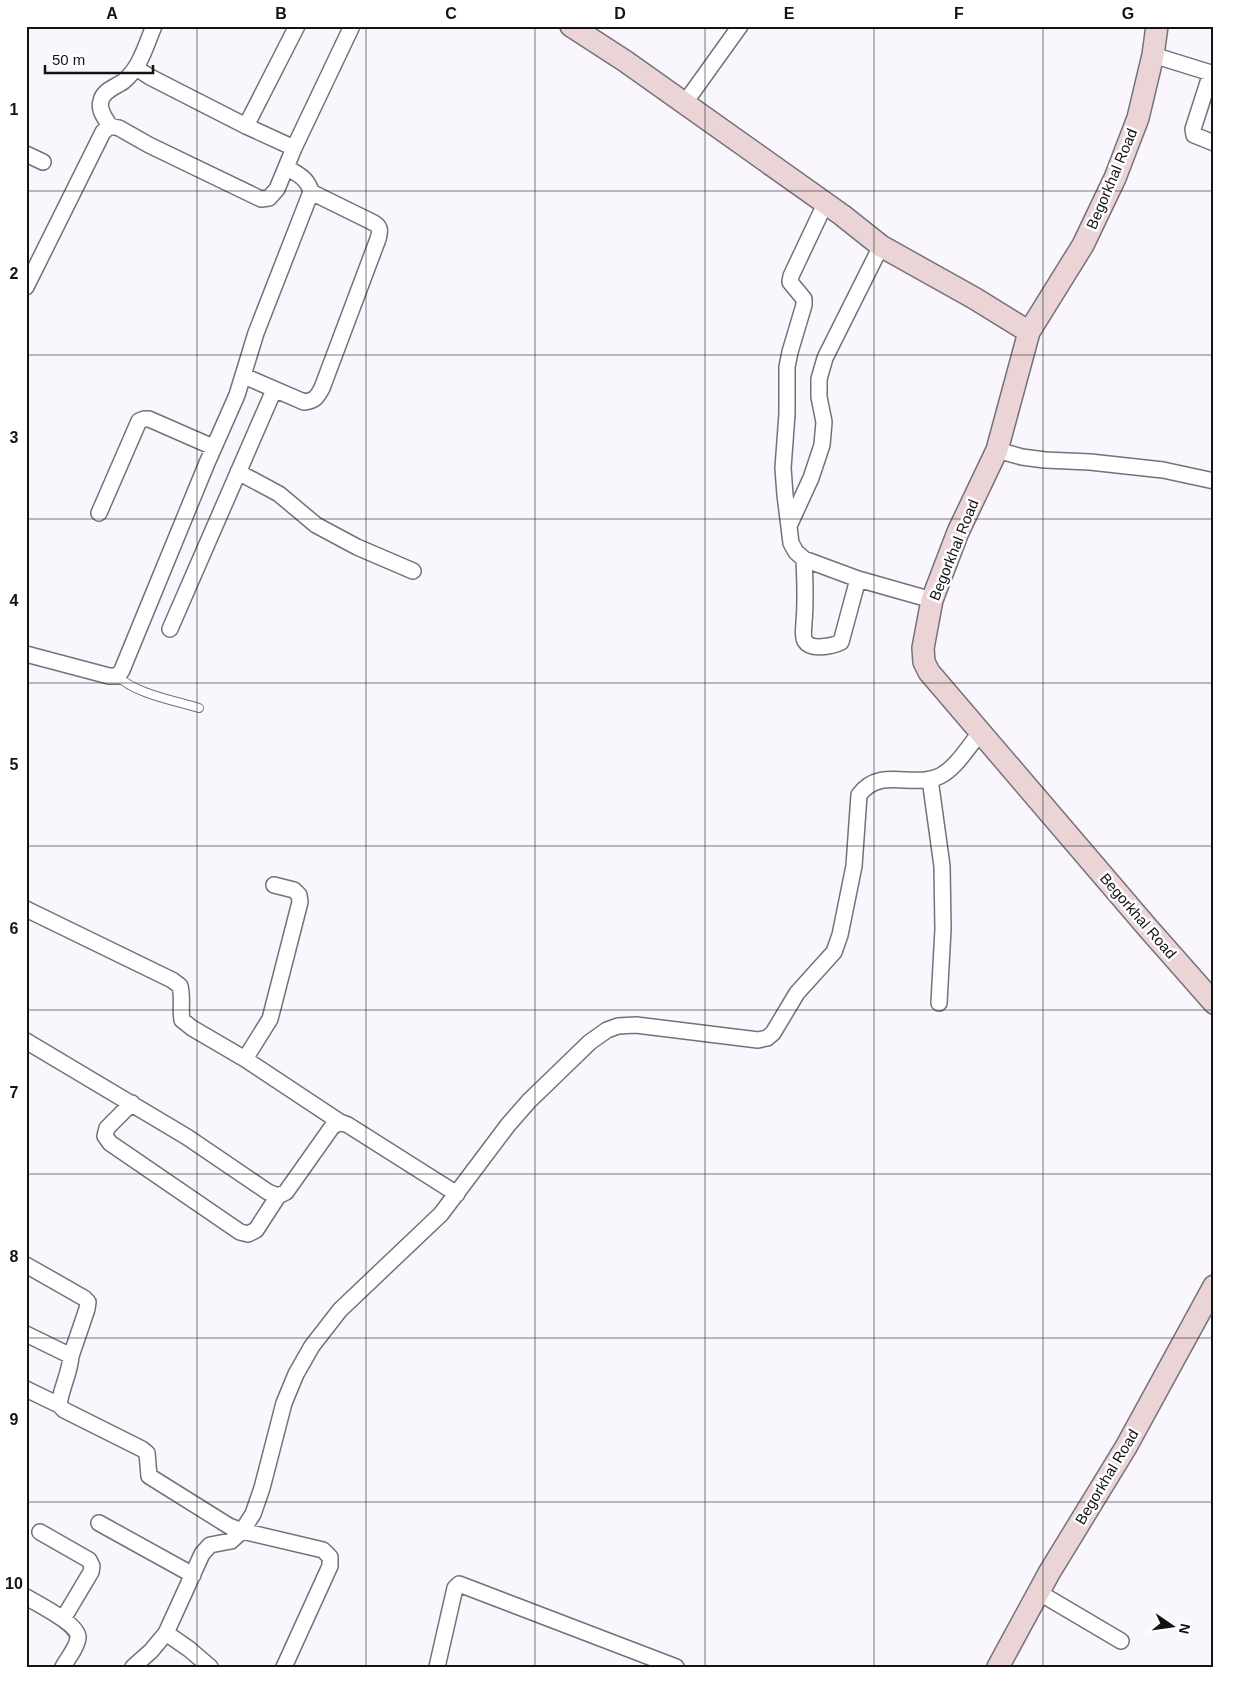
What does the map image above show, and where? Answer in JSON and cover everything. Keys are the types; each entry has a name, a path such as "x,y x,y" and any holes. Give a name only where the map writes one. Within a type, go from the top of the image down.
{"street":[{"path":"154,26 136,68 125,80 106,92 100,100 101,111 110,126 119,128 149,145 261,199 269,198 277,189 294,148 352,26"},
{"path":"246,126 297,26"},
{"path":"571,26 625,61 842,215 881,246 974,298 1029,332"},
{"path":"684,104 740,26"},
{"name":"Begorkhal Road","path":"1158,26 1138,118 1116,178 1083,245 1029,332 997,450 958,532 932,600 923,648 924,662 929,672 1118,894 1214,1003"},
{"path":"1153,55 1212,73 1193,129 1194,135 1214,143"},
{"path":"136,68 246,126 294,148"},
{"path":"26,287 103,132 110,126"},
{"path":"26,154 43,162"},
{"path":"26,654 109,676 118,676 122,670 237,395 256,334 311,192 309,184 305,180 286,167"},
{"path":"244,376 304,402 311,402 316,398 322,388 380,231 374,223 311,192"},
{"path":"825,204 791,276 790,282 804,299 787,367 787,414 783,468 784,495 791,543 804,560 932,600"},
{"path":"789,526 811,478 822,445 824,422 819,379 825,358 881,246"},
{"path":"170,629 274,390"},
{"path":"98,513 139,421 149,419 214,447"},
{"path":"997,450 1022,457 1045,460 1090,462 1163,470 1214,481"},
{"path":"238,472 279,494 316,526 357,547 413,571"},
{"path":"804,560 805,612 803,636 806,643 811,646 834,646 841,642 858,578"},
{"path":"133,1667 151,1651 166,1633 202,1554 210,1545 231,1540 242,1532 253,1514 262,1488 284,1403 296,1374 312,1346 340,1310 441,1214 508,1125 529,1101 590,1042 607,1030 618,1026 636,1025 758,1040 767,1038 773,1033 797,993 834,952 840,935 854,866 859,795 864,787 878,780 930,779 939,776 948,770 980,733"},
{"path":"930,779 942,866 943,929 939,1003"},
{"path":"245,1059 270,1020 300,902 299,895 294,890 274,885"},
{"path":"27,912 172,980 180,986 182,1020 192,1028 245,1059 340,1122 348,1125 456,1194"},
{"path":"26,1041 186,1137 268,1192 278,1196"},
{"path":"132,1104 107,1128 105,1136 110,1143 240,1232 248,1234 256,1230 278,1196 286,1192 332,1127 340,1122"},
{"path":"26,1265 88,1302 71,1356 71,1364 60,1396 59,1405"},
{"name":"Begorkhal Road","path":"998,1667 1038,1592 1126,1447 1214,1286"},
{"path":"26,1334 71,1356"},
{"path":"26,1389 142,1449 147,1453 149,1476 229,1526 242,1532 323,1550 330,1557 330,1566 284,1667"},
{"path":"99,1523 193,1575"},
{"path":"40,1532 89,1560 92,1566 91,1572 63,1619"},
{"path":"438,1667 455,1588 459,1584 676,1667"},
{"path":"1038,1592 1121,1641"},
{"path":"26,1597 63,1619 77,1631 77,1642 63,1667"},
{"path":"166,1633 210,1667"}],"lane":[{"path":"118,676 124,682 140,690 199,708"}]}
